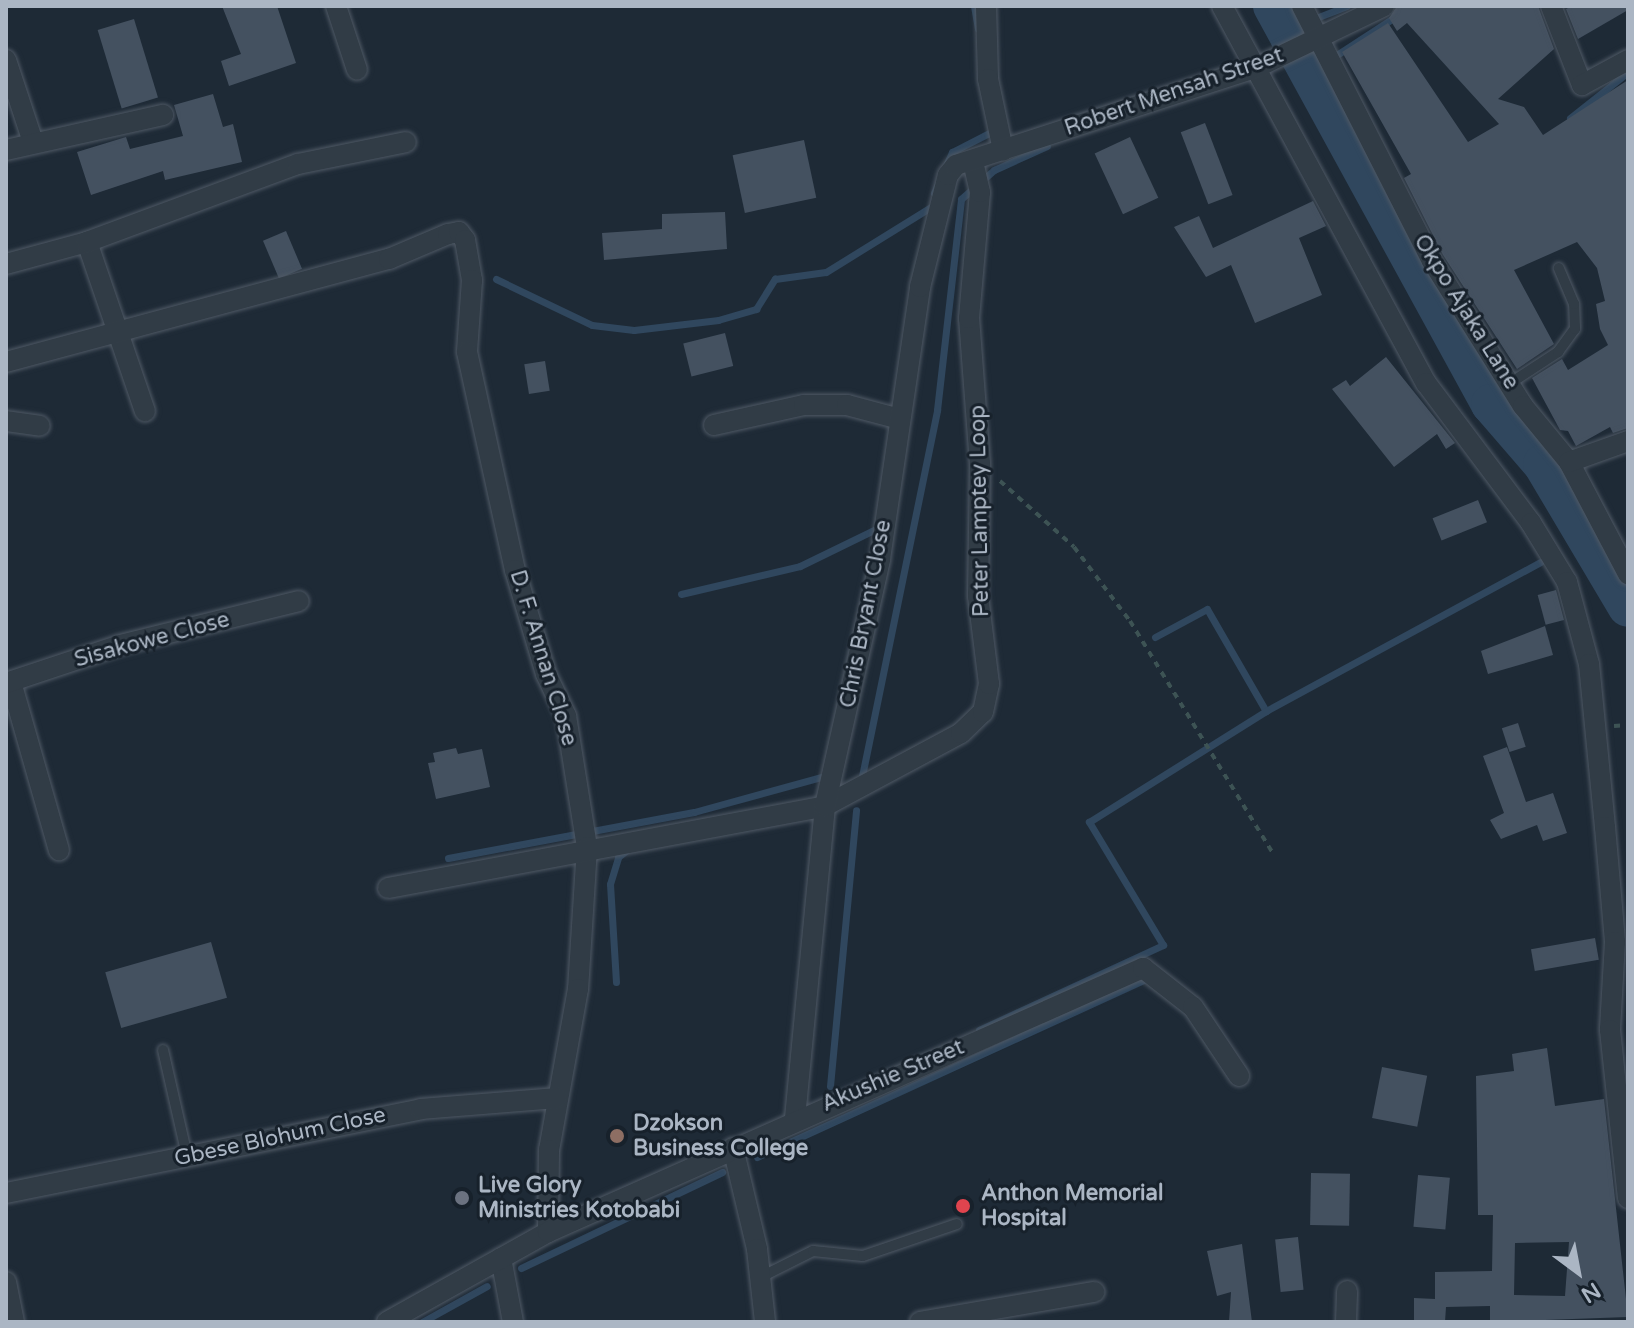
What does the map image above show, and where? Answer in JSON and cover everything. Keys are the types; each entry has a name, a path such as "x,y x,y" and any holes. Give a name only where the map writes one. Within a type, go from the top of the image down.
{"street":[{"path":"336,6 357,70"},
{"path":"986,6 988,79 1003,150"},
{"path":"1222,6 1258,67 1426,383 1531,523 1567,582 1589,664 1615,942 1610,1030 1628,1198"},
{"name":"Okpo Ajaka Lane","path":"1302,6 1322,38 1417,234 1509,384 1569,462 1628,574"},
{"name":"Robert Mensah Street","path":"1003,150 1258,67 1384,6"},
{"path":"1551,6 1582,85 1628,60"},
{"path":"6,60 33,142"},
{"path":"6,150 163,115"},
{"path":"6,264 87,242 298,164 406,142"},
{"name":"Chris Bryant Close","path":"795,1118 825,806 880,559 920,287 948,175 956,165 1003,150"},
{"name":"Peter Lamptey Loop","path":"388,888 587,847 825,806 961,733 983,712 989,684 978,596 980,464 969,318 980,192 973,162"},
{"name":"D. F. Annan Close","path":"118,331 389,259 459,232 472,280 467,352 515,570 546,674 566,716 587,847 578,989 557,1098 548,1232"},
{"path":"87,242 145,411"},
{"path":"6,362 118,331"},
{"path":"714,425 804,405 847,405 900,419"},
{"path":"6,421 40,426"},
{"path":"1569,462 1628,441"},
{"name":"Sisakowe Close","path":"8,683 120,645 299,601"},
{"path":"8,683 59,850"},
{"name":"Akushie Street","path":"387,1322 548,1232 795,1118 1143,968 1193,1007 1239,1076"},
{"name":"Gbese Blohum Close","path":"6,1193 421,1109 557,1098"},
{"path":"733,1148 765,1322"},
{"path":"501,1258 513,1322"},
{"path":"6,1282 14,1322"},
{"path":"1346,1322 1347,1291"},
{"path":"920,1322 1094,1292"}],"lane":[{"path":"1509,384 1558,352 1575,329 1574,304 1559,268"},
{"path":"163,1050 187,1156"},
{"path":"759,1278 813,1251 863,1256 957,1224"}],"path":[{"path":"980,464 1074,547 1130,621 1272,852"}],"building":[{"path":"222,6 277,6 296,63 229,86 221,61 241,54"},
{"path":"1397,6 1538,6 1554,49 1498,99 1524,107 1543,135 1628,80 1628,428 1613,433 1610,427 1576,446 1568,431 1560,430 1532,378 1562,359 1568,370 1608,345 1600,329 1596,304 1605,301 1597,268 1577,242 1514,270 1554,344 1517,369 1443,255 1404,178 1411,174 1342,52 1388,23 1468,142 1499,124 1407,23 1397,31 1389,18"},
{"path":"1572,6 1628,6 1628,10 1578,39 1566,9"},
{"path":"134,19 158,97 122,109 98,30"},
{"path":"213,94 223,127 233,124 242,162 165,180 163,171 91,195 77,152 126,137 130,149 183,136 174,105"},
{"path":"1205,123 1233,195 1208,204 1181,132"},
{"path":"1130,137 1158,198 1123,214 1095,153"},
{"path":"804,140 816,198 745,213 733,155"},
{"path":"1313,201 1326,226 1299,238 1322,295 1255,323 1231,265 1206,277 1174,227 1199,216 1213,248"},
{"path":"725,212 727,249 604,260 602,233 662,229 662,214"},
{"path":"286,231 302,269 279,279 263,241"},
{"path":"725,333 733,366 692,376 683,343"},
{"path":"1386,357 1455,443 1446,449 1437,434 1394,467 1332,389 1346,380 1350,386"},
{"path":"545,361 550,391 529,394 524,364"},
{"path":"1478,500 1487,522 1442,541 1433,518"},
{"path":"1556,590 1564,620 1546,625 1538,595"},
{"path":"1545,626 1553,655 1488,674 1481,651"},
{"path":"1518,723 1526,747 1510,752 1502,728"},
{"path":"1507,747 1526,802 1553,793 1567,833 1543,841 1537,825 1501,839 1490,820 1504,813 1483,756"},
{"path":"456,748 458,754 482,749 490,787 436,799 428,763 435,762 433,753"},
{"path":"1595,938 1599,960 1535,971 1531,949"},
{"path":"211,942 227,998 121,1028 105,972"},
{"path":"1547,1048 1555,1106 1604,1099 1628,1317 1490,1322 1490,1306 1446,1307 1445,1322 1414,1322 1414,1298 1435,1299 1435,1272 1492,1271 1493,1215 1478,1215 1476,1076 1514,1071 1512,1054","holes":["1569,1242 1565,1296 1514,1295 1515,1243"]},
{"path":"1382,1067 1427,1076 1417,1127 1372,1118"},
{"path":"1311,1173 1350,1174 1349,1226 1310,1225"},
{"path":"1418,1175 1450,1178 1445,1230 1413,1227"},
{"path":"1298,1237 1304,1290 1281,1292 1275,1239"},
{"path":"1242,1244 1252,1322 1229,1322 1231,1292 1217,1296 1207,1251"}],"waterway":[{"path":"974,6 978,29"},
{"path":"1273,6 1491,404 1543,464 1628,607"},
{"path":"1300,41 1303,23 1347,6"},
{"path":"1332,58 1395,17"},
{"path":"1570,118 1628,72"},
{"path":"1329,101 1330,74"},
{"path":"934,193 952,152 995,130"},
{"path":"861,781 937,410 961,199 994,170 1047,146"},
{"path":"496,279 592,325 634,330 718,320 756,309 775,279 826,272 931,207"},
{"path":"681,594 800,566 882,526"},
{"path":"1155,637 1207,609 1266,711 1540,562"},
{"path":"979,1030 1163,945 1089,822 1266,711"},
{"path":"448,858 694,812 828,775"},
{"path":"830,1086 856,810"},
{"path":"616,982 610,884 618,857 627,850"},
{"path":"757,1157 1146,979"},
{"path":"521,1268 722,1172"},
{"path":"422,1322 487,1286"}],"place":[{"name":"Dzokson Business College","path":"617,1136"},
{"name":"Live Glory Ministries Kotobabi","path":"462,1198"},
{"name":"Anthon Memorial Hospital","path":"963,1206"}]}
